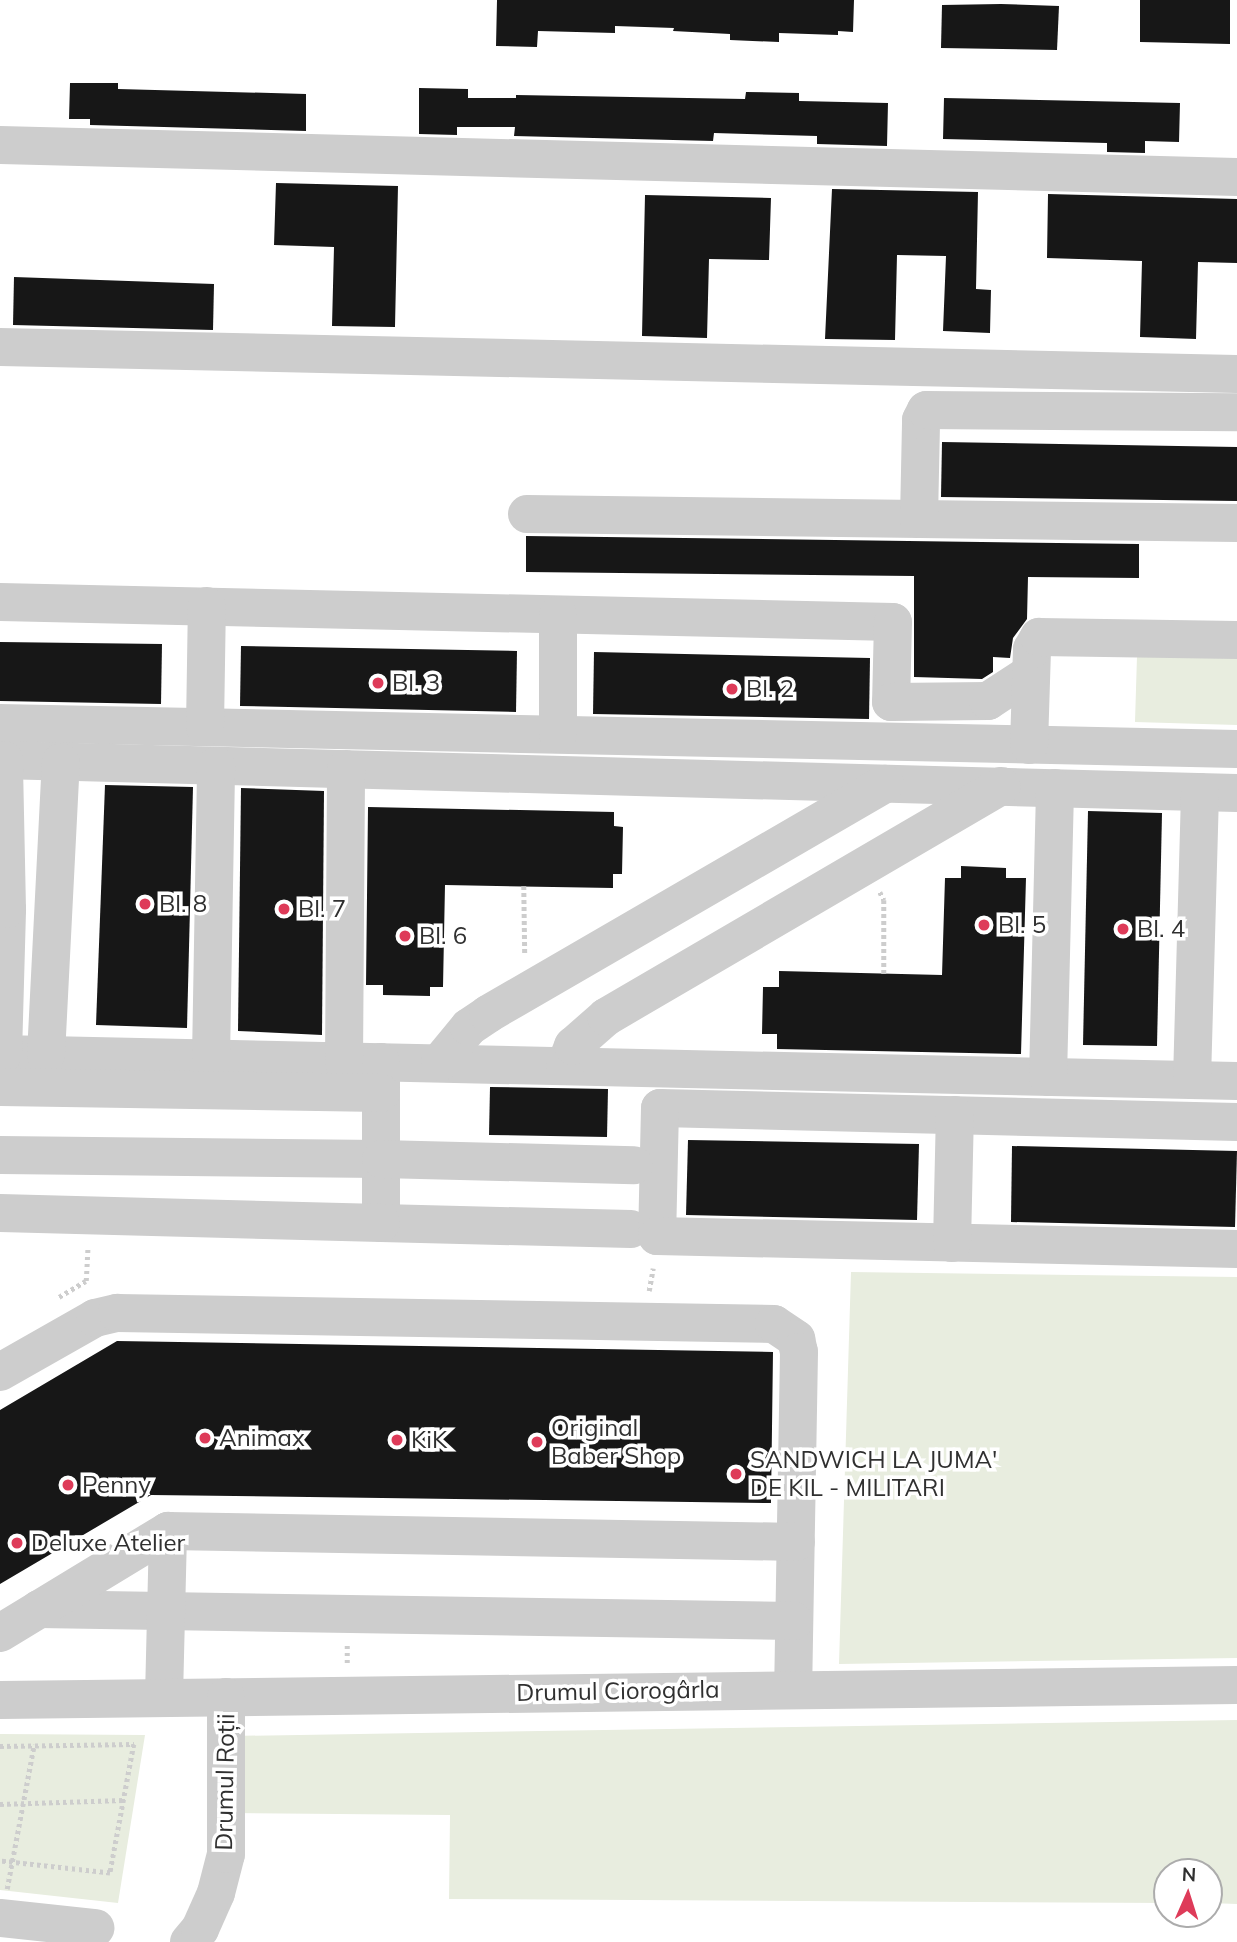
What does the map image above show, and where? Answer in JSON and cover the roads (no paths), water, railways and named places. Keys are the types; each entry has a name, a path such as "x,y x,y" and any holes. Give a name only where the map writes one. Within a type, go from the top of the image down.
{"street":[{"path":"0,145 1237,177"},
{"path":"0,347 1237,374"},
{"path":"919,519 921,421 926,410 1237,412"},
{"path":"527,514 1237,523"},
{"path":"0,602 893,622 891,702 988,701 1031,673"},
{"path":"205,727 207,606"},
{"path":"558,615 558,734"},
{"path":"1029,745 1032,649 1039,637 1237,640"},
{"path":"0,723 1237,749"},
{"path":"1,1065 4,909 2,760 1219,792 1192,1080"},
{"path":"46,1055 61,762"},
{"path":"211,1058 216,766"},
{"path":"346,769 369,1073 381,1158 382,1223"},
{"path":"440,1062 470,1027 546,980 885,784"},
{"path":"565,1066 573,1046 606,1017 1001,786"},
{"path":"1048,1077 1055,788"},
{"path":"4,909 54,911"},
{"path":"1,1065 46,1055 211,1058 369,1073"},
{"path":"1,1065 369,1073 440,1062 1237,1081"},
{"path":"644,1232 660,1108 1237,1122"},
{"path":"952,1243 955,1115"},
{"path":"0,1155 381,1158 634,1165"},
{"path":"0,1213 1237,1250"},
{"path":"0,1372 96,1318 117,1313 774,1324 796,1339 799,1352 793,1690"},
{"path":"0,1633 168,1531 796,1542"},
{"path":"164,1697 168,1531"},
{"path":"39,1609 794,1621"},
{"name":"Drumul Ciorogârla","path":"0,1700 1237,1685"},
{"name":"Drumul Roții","path":"189,1942 200,1929 216,1893 226,1854 226,1697"},
{"path":"1,1918 74,1931"}],"place":[{"name":"Bl. 3","path":"378,683"},
{"name":"Bl. 2","path":"732,689"},
{"name":"Bl. 8","path":"145,904"},
{"name":"Bl. 7","path":"284,909"},
{"name":"Bl. 5","path":"984,925"},
{"name":"Bl. 4","path":"1123,929"},
{"name":"Bl. 6","path":"405,936"},
{"name":"Animax","path":"205,1438"},
{"name":"KiK","path":"397,1440"},
{"name":"Original Baber Shop","path":"537,1442"},
{"name":"SANDWICH LA JUMA' DE KIL - MILITARI","path":"736,1474"},
{"name":"Penny","path":"68,1485"},
{"name":"Deluxe Atelier","path":"17,1543"}]}
